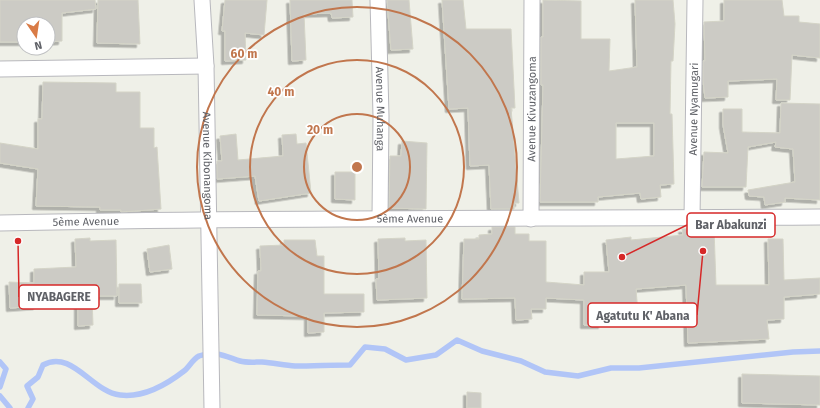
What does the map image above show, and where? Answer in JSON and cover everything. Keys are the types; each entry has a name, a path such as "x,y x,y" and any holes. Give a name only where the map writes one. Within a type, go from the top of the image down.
{"street":[{"name":"Avenue Kibonangoma","path":"202,0 206,66 213,386 212,408"},
{"name":"Avenue Muhanga","path":"378,0 381,116 380,217"},
{"name":"Avenue Kivuzangoma","path":"531,219 532,0"},
{"name":"Avenue Nyamugari","path":"692,218 695,0"},
{"path":"0,69 206,66"},
{"name":"5ème Avenue","path":"0,223 209,218 380,217 531,219 820,217"}],"building":[{"path":"0,0 95,0 96,9 62,13 62,41 56,41 56,16 16,16 16,42 0,42"},
{"path":"98,0 138,0 140,44 97,43"},
{"path":"225,0 267,0 264,35 245,33 246,60 225,61 225,31 222,31"},
{"path":"290,0 352,0 353,17 332,18 331,13 304,14 306,60 292,61"},
{"path":"387,0 409,0 413,49 391,50"},
{"path":"442,0 463,0 466,29 511,29 515,108 511,108 519,203 514,203 514,209 491,209 489,165 470,166 468,108 449,109"},
{"path":"543,0 581,1 581,39 610,39 609,71 637,67 635,0 673,0 675,24 673,61 671,61 670,114 672,114 674,184 660,185 661,197 641,199 640,193 598,197 598,202 540,202 543,85 541,85 541,37 543,37","holes":["616,123 654,123 654,156 616,159"]},
{"path":"724,0 782,0 784,16 799,16 799,22 820,24 820,58 792,55 790,100 776,100 777,79 728,81 728,97 705,98 703,81 703,61 705,61 704,22 724,21"},
{"path":"43,82 116,83 116,92 140,92 140,128 154,128 154,148 157,147 161,209 121,212 121,210 100,210 100,207 36,206 38,169 0,163 0,143 38,149 38,119 42,119"},
{"path":"781,103 820,104 820,200 785,198 785,202 765,205 764,197 749,196 748,190 795,182 793,149 775,147 776,142 748,147 746,187 702,187 704,152 728,153 723,125 723,109 742,109 742,132 780,133"},
{"path":"236,134 238,160 283,156 282,135 296,134 297,144 306,143 311,193 259,201 255,176 217,179 217,161 222,161 220,136"},
{"path":"402,141 427,143 426,209 389,208 390,156 401,156"},
{"path":"335,172 355,172 355,200 335,199"},
{"path":"492,227 515,227 515,234 529,234 529,241 546,241 546,282 584,285 584,272 609,272 606,240 631,237 631,240 683,235 682,229 714,228 716,285 769,285 768,239 783,239 784,280 820,278 820,294 784,297 784,319 767,320 769,339 688,343 686,285 636,289 638,313 602,316 602,325 584,325 584,300 546,298 546,309 531,309 532,319 516,320 515,298 462,299 464,239 479,239 479,235 492,234"},
{"path":"90,238 90,241 116,240 117,296 92,296 93,325 78,326 78,300 64,301 64,294 37,296 37,306 10,308 9,282 34,283 34,269 76,267 75,239"},
{"path":"405,238 405,241 426,240 427,298 377,300 376,279 379,279 378,239"},
{"path":"284,240 315,240 317,256 324,256 324,294 364,294 364,312 324,313 324,332 308,333 308,316 257,315 258,271 261,271 260,246 284,245"},
{"path":"169,245 172,269 150,272 147,249"},
{"path":"119,284 141,284 142,303 119,303"},
{"path":"742,374 820,376 820,405 742,403"},
{"path":"467,392 481,393 481,408 467,408"}],"waterway":[{"path":"28,408 33,399 27,386 38,377 43,365 53,362 63,363 73,367 100,387 110,392 120,395 129,395 146,392 162,386 184,371 197,357 205,354 215,354 245,362 262,362 295,366 350,365 365,347 385,349 406,360 436,355 457,340 482,351 521,361 545,372 578,376 611,368 639,368 793,352 820,351"},
{"path":"0,362 6,369 0,387"},
{"path":"0,396 10,408"}],"place":[{"name":"NYABAGERE","path":"18,241"},
{"name":"Agatutu K' Abana","path":"703,251"},
{"name":"Bar Abakunzi","path":"622,257"}]}
